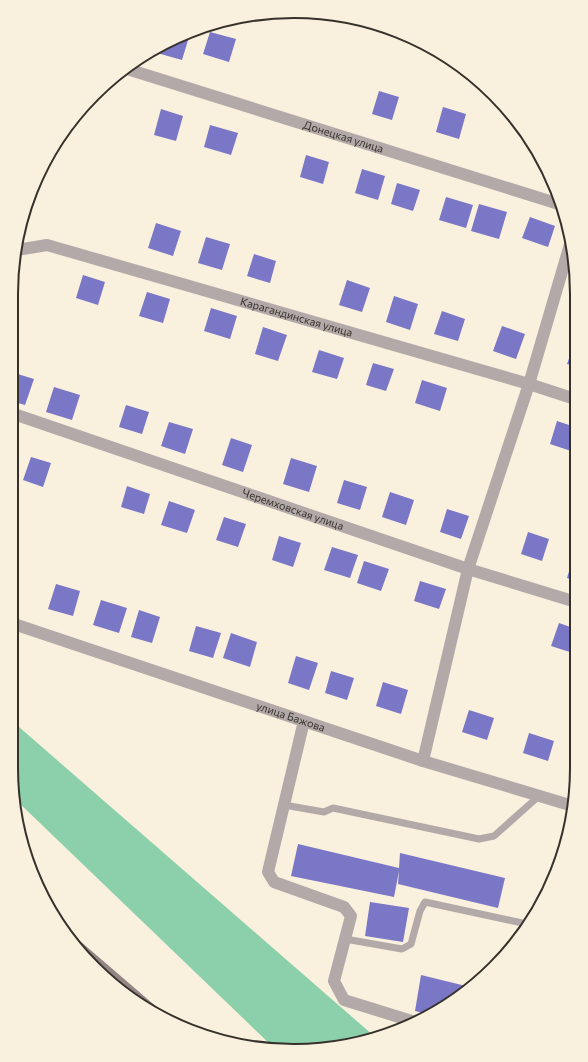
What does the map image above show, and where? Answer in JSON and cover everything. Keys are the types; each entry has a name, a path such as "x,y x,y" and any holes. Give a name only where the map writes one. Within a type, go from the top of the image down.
{"street":[{"name":"Донецкая улица","path":"133,71 554,201"},
{"name":"Карагандинская улица","path":"21,249 47,245 570,397"},
{"path":"423,761 468,569 528,384 567,253"},
{"name":"Черемховская улица","path":"18,415 468,569 570,600"},
{"name":"улица Бажова","path":"18,625 423,761 568,805"},
{"path":"304,721 268,872 274,882 344,907 351,916 334,981 344,1000 407,1020"}],"lane":[{"path":"284,805 324,812 333,808 480,839 494,836 539,796"},
{"path":"345,939 402,949 411,944 420,910 425,902 522,923"}],"green space":[{"path":"18,726 371,1033 330,1042 294,1044 268,1043 20,804"}],"building":[{"path":"210,32 236,39 229,62 203,54"},
{"path":"188,39 182,60 159,53"},
{"path":"379,91 399,97 392,120 372,114"},
{"path":"443,107 466,114 459,139 436,132"},
{"path":"161,109 183,116 176,141 154,135"},
{"path":"210,125 238,133 231,155 204,147"},
{"path":"306,155 329,162 323,184 300,177"},
{"path":"362,169 385,176 378,200 355,193"},
{"path":"397,183 420,190 413,211 391,204"},
{"path":"446,197 473,205 466,228 439,220"},
{"path":"479,204 507,212 499,239 471,231"},
{"path":"530,217 555,226 548,247 522,238"},
{"path":"156,223 181,231 173,256 148,248"},
{"path":"206,237 230,244 222,270 198,263"},
{"path":"254,254 276,261 270,283 247,276"},
{"path":"83,275 105,282 98,305 76,298"},
{"path":"347,280 370,288 362,312 339,305"},
{"path":"147,292 170,299 163,323 139,316"},
{"path":"394,296 418,304 410,330 386,322"},
{"path":"211,308 237,316 230,339 204,331"},
{"path":"442,311 465,319 458,341 434,334"},
{"path":"502,326 525,334 516,359 493,351"},
{"path":"263,327 287,335 278,361 255,354"},
{"path":"319,350 344,358 337,379 312,372"},
{"path":"570,356 570,365 567,364"},
{"path":"373,363 394,369 386,391 366,385"},
{"path":"18,374 34,379 25,405 18,403"},
{"path":"422,380 447,388 440,411 415,403"},
{"path":"54,387 80,395 72,420 46,412"},
{"path":"126,405 149,412 142,434 119,427"},
{"path":"557,421 570,425 570,451 550,444"},
{"path":"169,422 193,429 185,454 161,446"},
{"path":"231,438 252,445 243,472 222,465"},
{"path":"31,457 51,463 43,487 23,480"},
{"path":"291,458 317,466 309,492 283,484"},
{"path":"344,480 367,487 360,510 337,503"},
{"path":"127,486 150,494 144,514 121,507"},
{"path":"390,492 414,500 406,525 382,517"},
{"path":"169,501 195,510 187,533 161,525"},
{"path":"447,509 469,516 461,539 440,532"},
{"path":"224,517 246,524 238,547 216,540"},
{"path":"528,532 549,539 542,561 521,554"},
{"path":"279,536 301,543 293,567 272,560"},
{"path":"332,547 358,555 350,578 324,570"},
{"path":"364,561 389,569 381,591 357,583"},
{"path":"570,568 570,579 567,578"},
{"path":"420,581 446,589 439,609 414,601"},
{"path":"56,584 80,591 73,616 48,609"},
{"path":"101,600 127,608 119,633 93,625"},
{"path":"139,610 160,617 152,643 131,637"},
{"path":"559,623 570,627 570,652 551,646"},
{"path":"196,626 221,633 213,658 189,651"},
{"path":"231,633 257,642 250,667 223,658"},
{"path":"296,656 318,663 309,690 288,683"},
{"path":"331,671 354,678 347,700 325,693"},
{"path":"383,682 408,690 401,714 376,706"},
{"path":"469,710 494,718 487,740 462,732"},
{"path":"529,733 554,741 548,761 523,753"},
{"path":"298,844 399,868 400,853 505,878 498,908 398,884 399,871 394,897 291,876"},
{"path":"370,902 409,908 403,942 365,936"},
{"path":"421,975 464,986 422,1013 415,1011"}]}
